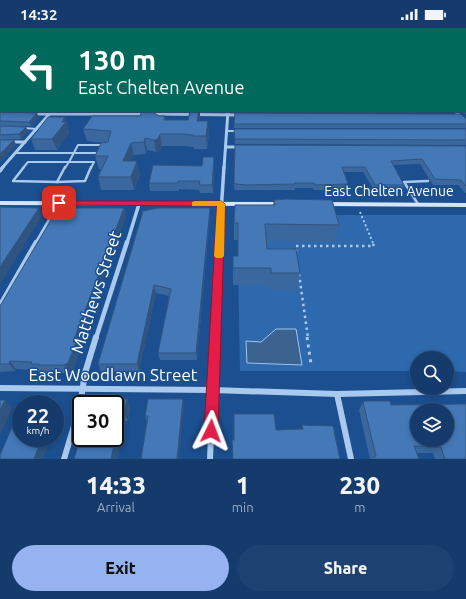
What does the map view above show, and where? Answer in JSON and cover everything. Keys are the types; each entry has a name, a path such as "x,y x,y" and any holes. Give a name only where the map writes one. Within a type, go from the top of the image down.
{"street":[{"path":"456,112 466,122"},
{"path":"210,459 221,204 226,147 227,113"},
{"path":"28,114 227,113 243,115"},
{"path":"0,171 50,114"},
{"path":"452,116 466,116"},
{"path":"0,142 25,142"},
{"path":"226,147 241,147"},
{"path":"0,203 288,204"},
{"path":"0,305 59,203"},
{"name":"Matthews Street","path":"64,459 80,406 85,373 139,204"},
{"name":"East Chelten Avenue","path":"318,204 466,205"},
{"name":"East Woodlawn Street","path":"0,388 213,390 337,394 466,392"},
{"path":"337,394 351,459"}],"lane":[{"path":"22,128 37,128"},
{"path":"226,131 241,131"},
{"path":"57,182 78,145 106,145"},
{"path":"16,153 102,153"},
{"path":"28,162 94,162 85,181 57,182 13,181 28,162"},
{"path":"418,204 404,182 428,181"}],"path":[{"path":"297,254 296,246 374,246 357,204"},
{"path":"299,270 311,364"}],"shaded area":[{"path":"237,215 466,215 466,372 454,371 454,351 410,351 410,371 240,371"},
{"path":"276,329 296,329 302,365 247,363 246,341 261,342"}],"building":[{"path":"0,112 37,113 29,122 0,121"},
{"path":"142,112 153,112 159,116 165,116 164,120 188,120 190,112 199,112 197,121 208,121 206,136 160,134 158,139 154,140 145,138 144,142 131,143 123,161 137,161 131,177 98,177 108,156 95,156 101,143 108,142 111,131 83,129 92,116 140,116"},
{"path":"235,113 461,114 466,119 466,124 234,124"},
{"path":"48,117 65,117 62,122 66,122 52,139 31,139"},
{"path":"0,126 26,127 19,134 0,135"},
{"path":"234,129 466,129 466,140 235,139"},
{"path":"0,140 14,140 0,154"},
{"path":"235,145 466,146 466,186 461,180 435,179 422,159 391,161 404,185 375,185 365,167 342,167 348,184 235,184"},
{"path":"203,157 214,157 212,185 199,185 200,181 149,183 153,165 202,166"},
{"path":"274,200 332,200 339,225 265,224 267,249 296,249 300,273 271,273 271,268 233,268 233,256 238,256 238,223 234,223 235,205 275,205"},
{"path":"0,207 39,208 0,267"},
{"path":"58,208 124,208 73,342 76,342 68,363 64,365 39,365 31,364 32,362 10,361 9,364 0,364 0,306"},
{"path":"158,208 210,208 196,353 158,353 171,289 154,285 137,364 98,364 143,211"},
{"path":"124,399 127,399 124,414"},
{"path":"148,399 183,399 177,459 141,459 148,416 145,416"},
{"path":"0,400 5,400 0,410"},
{"path":"390,401 391,405 410,405 410,447 414,447 419,459 374,459 374,456 376,456 363,402"},
{"path":"454,404 466,404 466,459 445,459 441,447 454,447"},
{"path":"234,414 274,414 276,430 303,429 302,425 333,426 340,459 233,459 232,440 234,440"},
{"path":"12,427 12,447 39,447 34,459 0,459 0,455"},
{"path":"78,447 114,447 111,459 74,459"}],"slow traffic":[{"path":"195,204 221,204 219,256"}],"route":[{"path":"59,203 221,204 211,431"}]}
